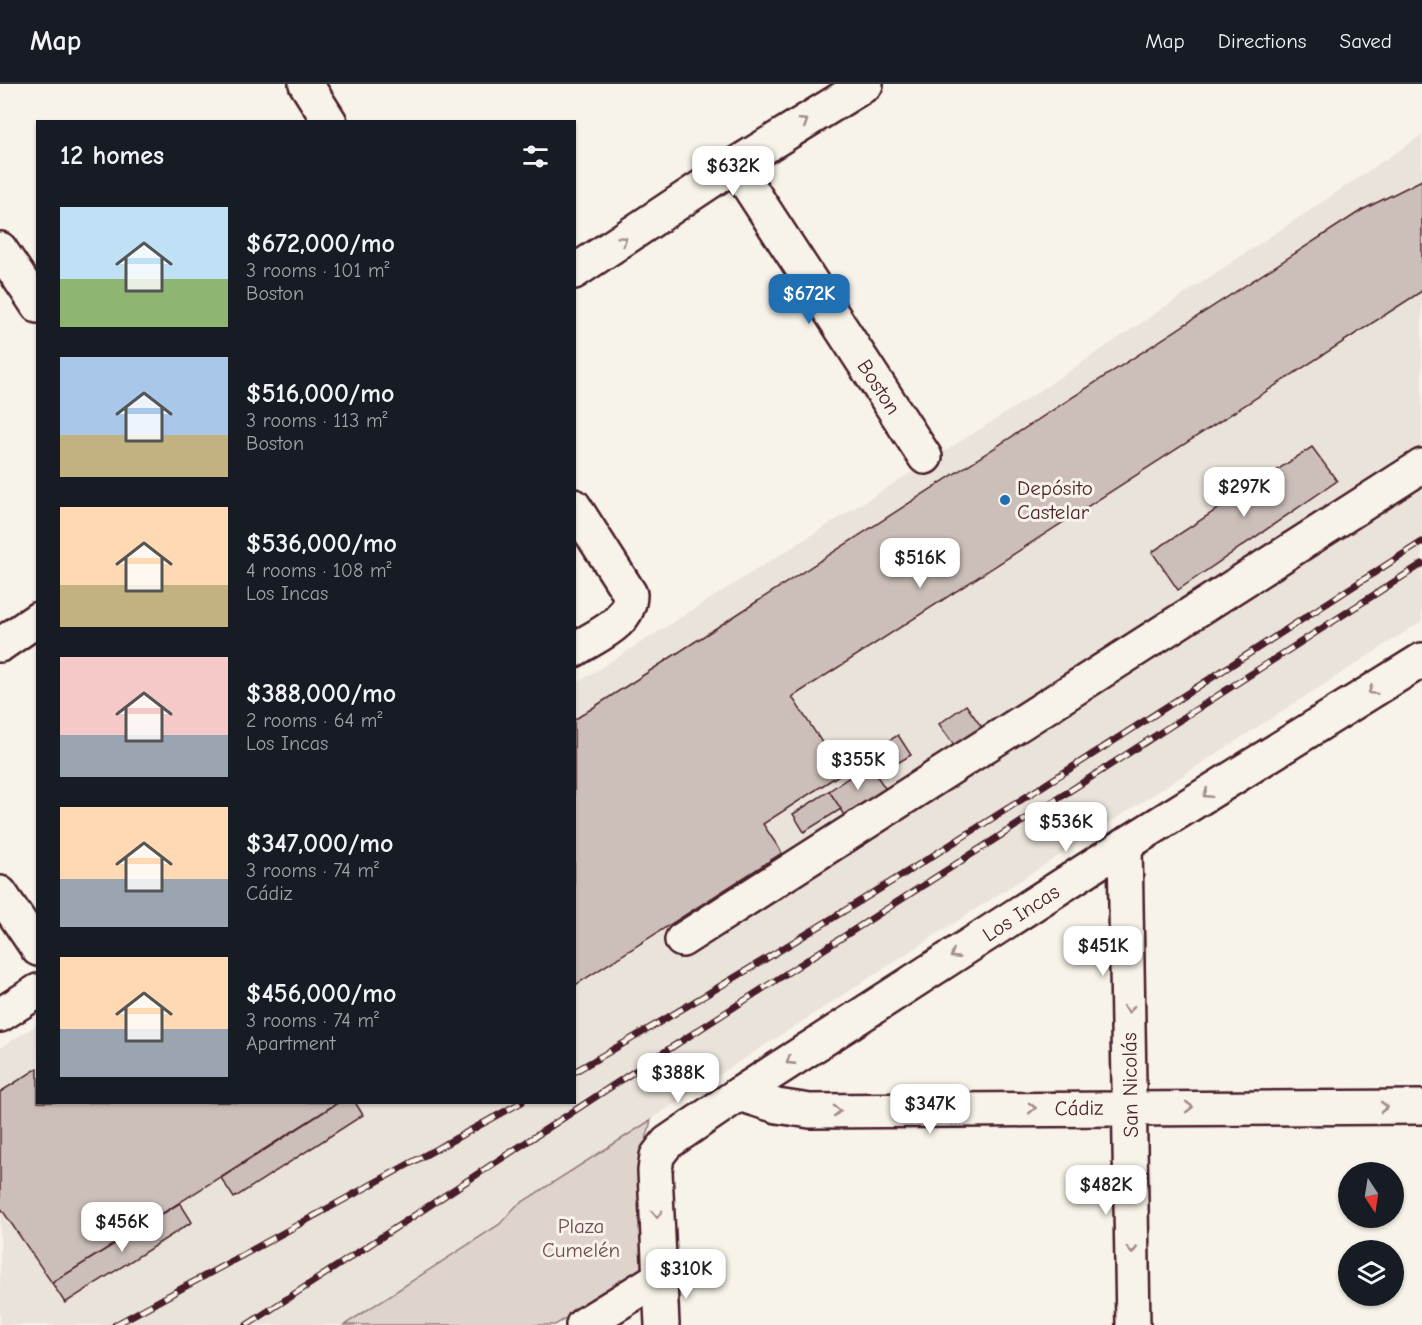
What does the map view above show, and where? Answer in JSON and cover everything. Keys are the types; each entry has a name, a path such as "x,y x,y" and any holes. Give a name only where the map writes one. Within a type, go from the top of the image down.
{"street":[{"path":"306,84 329,120"},
{"path":"576,271 735,165 866,84"},
{"name":"Boston","path":"735,165 926,457"},
{"path":"0,249 36,303"},
{"path":"682,940 1422,466"},
{"path":"576,509 630,594 630,605 621,620 576,649"},
{"path":"0,645 36,621"},
{"name":"Los Incas","path":"659,1278 657,1156 667,1143 739,1094 1125,845 1422,660"},
{"name":"San Nicolás","path":"1125,845 1133,1325"},
{"path":"0,893 36,946"},
{"path":"0,1015 36,992"},
{"name":"Cádiz","path":"739,1094 777,1106 810,1111 1131,1107 1422,1107"},
{"path":"583,1325 659,1278 662,1325"}],"shaded area":[{"path":"1422,135 1422,621 516,1206 500,1224 344,1325 0,1325 0,1048 36,1026 36,1104 576,1104 576,683 1026,400"}],"green space":[{"name":"Plaza Cumelén","path":"651,1120 642,1157 644,1271 555,1325 344,1325 500,1224 516,1206"}],"building":[{"name":"Depósito Castelar","path":"1422,180 1422,291 792,697 842,773 763,824 782,853 576,985 576,719 1362,210"},
{"path":"1312,447 1337,481 1178,590 1152,552"},
{"path":"966,705 983,729 956,748 939,724"},
{"path":"898,735 911,755 884,771 871,752"},
{"path":"869,764 887,791 845,817 829,791"},
{"path":"829,791 841,809 804,832 793,814"},
{"path":"36,1069 36,1104 336,1104 52,1283 0,1207 0,1092"},
{"path":"336,1104 356,1104 363,1115 234,1198 221,1178"},
{"path":"180,1203 192,1222 65,1303 52,1283"}],"railway":[{"path":"576,1071 896,879 1422,542"},
{"path":"247,1325 638,1069 1422,564"},
{"path":"115,1325 518,1104"}],"place":[{"name":"Depósito Castelar","path":"1005,500"}]}
